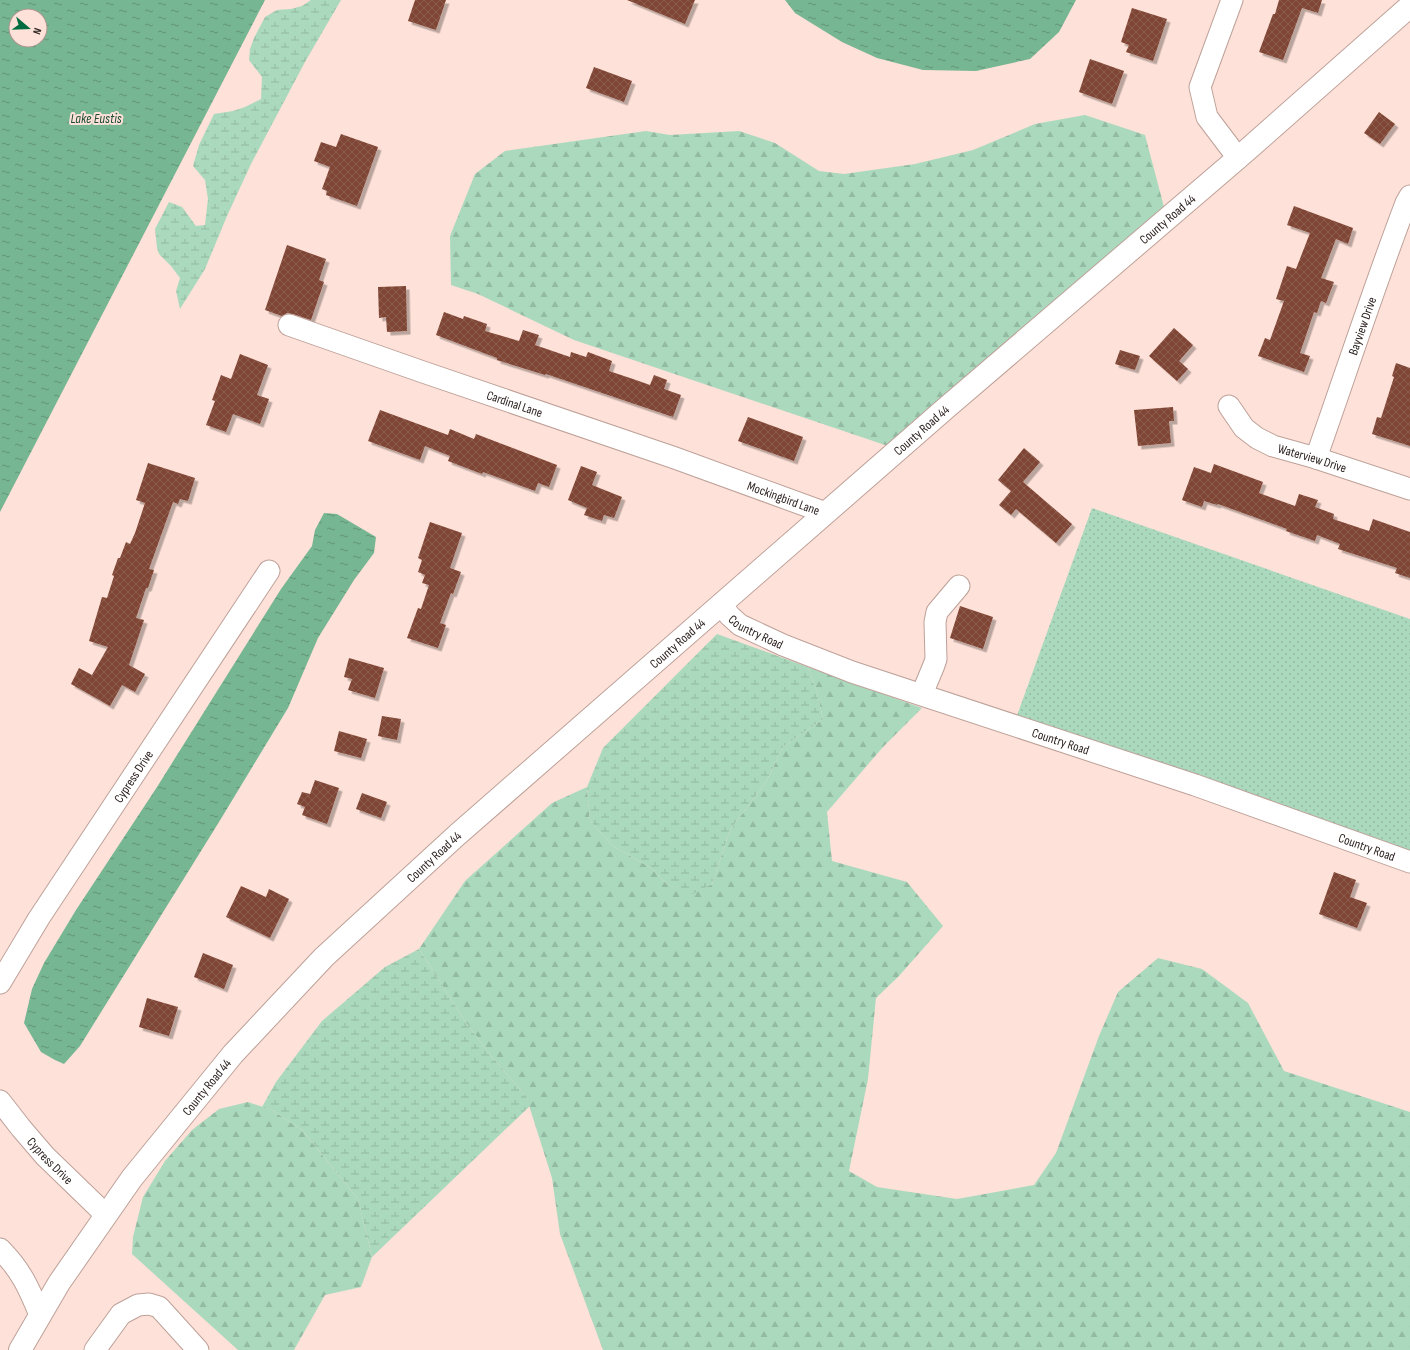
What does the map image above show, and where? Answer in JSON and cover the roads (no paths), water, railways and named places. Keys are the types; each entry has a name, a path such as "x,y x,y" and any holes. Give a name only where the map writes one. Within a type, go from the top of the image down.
{"main road":[{"name":"County Road 44","path":"20,1350 59,1283 132,1178 233,1054 324,957 457,835 961,395 1238,158 1410,6"}],"street":[{"path":"1232,0 1200,87 1207,118 1238,158"},
{"name":"Bayview Drive","path":"1316,458 1383,263 1410,196"},
{"name":"Cardinal Lane","path":"289,325 742,482"},
{"name":"Waterview Drive","path":"1229,406 1244,428 1258,438 1274,446 1316,458 1410,490"},
{"name":"Mockingbird Lane","path":"742,482 826,513"},
{"name":"Cypress Drive","path":"0,983 39,918 269,571"},
{"path":"922,694 936,659 934,622 937,612 959,586"},
{"name":"Country Road","path":"721,605 740,625 783,645 852,672 1195,785 1410,862"},
{"name":"Cypress Drive","path":"0,1101 20,1128 45,1156 106,1215"},
{"path":"0,1249 12,1261 28,1285 40,1315"},
{"path":"95,1350 121,1314 138,1305 149,1304 159,1307 198,1350"}],"water":[{"name":"Lake Eustis","path":"0,0 265,0 0,512"},
{"path":"785,0 1076,0 1059,32 1030,59 976,71 923,70 877,58 842,42 795,13"},
{"path":"324,513 337,514 376,537 374,553 354,580 318,638 288,708 80,1046 64,1064 55,1060 41,1052 24,1023 32,989 44,963 76,910 157,787 281,589 312,546 315,530"}]}
